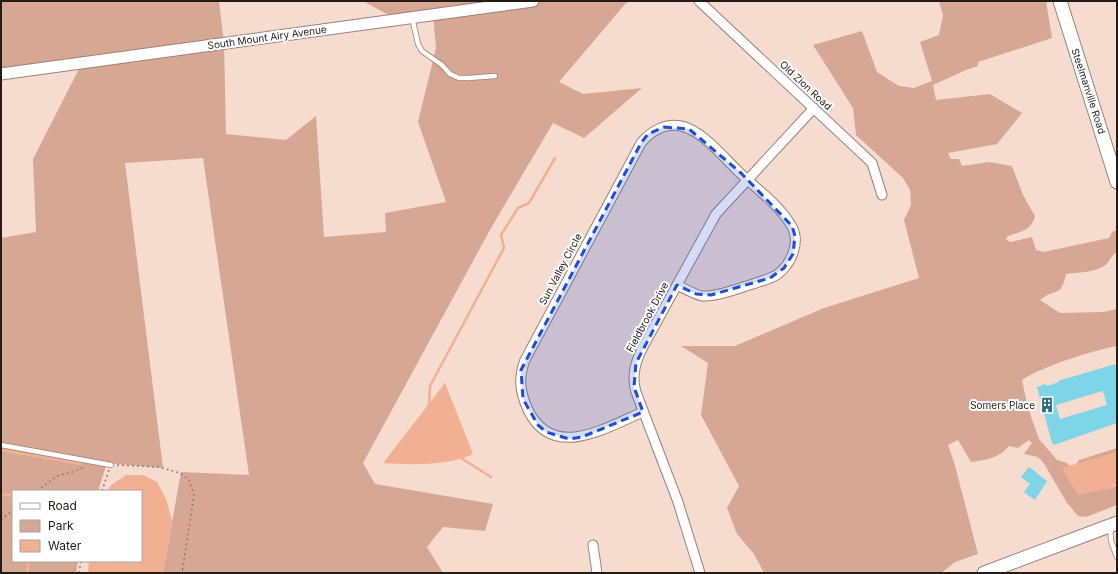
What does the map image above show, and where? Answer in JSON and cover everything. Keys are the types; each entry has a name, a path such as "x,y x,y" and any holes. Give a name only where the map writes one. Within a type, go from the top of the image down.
{"main road":[{"name":"Steelmanville Road","path":"1060,1 1117,182"},
{"path":"984,573 1113,524"}],"street":[{"name":"South Mount Airy Avenue","path":"1,74 533,1"},
{"name":"Old Zion Road","path":"699,1 872,163 882,195"},
{"name":"Fieldbrook Drive","path":"700,573 678,502 634,388 636,362 716,214 814,108"},
{"name":"Sun Valley Circle","path":"643,412 582,437 569,438 556,436 538,425 523,399 520,380 525,360 635,153 648,134 664,127 680,126 689,129 705,140 780,210 792,226 795,236 794,246 789,261 784,268 770,278 711,295 696,294 677,284"},
{"path":"593,546 597,573"}],"lane":[{"path":"412,17 418,44 422,51 442,65 450,74 459,78 495,76"},
{"path":"1,445 92,460 111,465"},
{"path":"1113,524 1111,541 1117,557"}],"path":[{"path":"38,490 57,476 80,469 92,460"},
{"path":"102,490 111,465 159,467 180,472 189,480 194,494 182,573"},
{"path":"1,520 12,511"},
{"path":"79,573 81,562"}],"highlighted area":[{"path":"664,127 689,129 741,173 792,226 795,236 793,254 784,268 770,278 711,295 696,294 677,285 636,363 634,387 643,412 582,437 569,439 546,432 538,425 523,399 521,370 641,143 648,134"}],"green space":[{"path":"1,1 219,1 224,43 226,134 286,140 316,116 324,237 386,232 385,213 446,202 418,122 436,48 433,13 398,20 363,1 634,1 626,3 559,82 583,94 642,88 584,138 553,123 491,228 363,463 375,484 493,504 485,531 443,527 427,547 443,573 163,573 181,472 249,475 203,158 125,163 163,468 107,463 98,490 12,490 12,562 78,562 76,573 1,573 1,238 36,232 33,159 82,63 1,75"},
{"path":"939,1 1046,1 1052,38 978,62 978,66 933,85 936,100 990,94 1022,113 997,144 948,153 951,159 959,159 962,166 989,162 1012,166 1023,195 1035,216 1031,224 1025,230 1008,236 1006,239 1010,242 1032,237 1036,250 1044,252 1109,238 1112,232 1117,230 1117,252 1104,266 1090,271 1066,274 1060,290 1040,300 1060,313 1103,312 1117,309 1117,346 1094,351 1042,369 1022,380 1028,408 1039,439 1057,460 1067,463 1071,467 1079,494 1117,485 1117,505 1086,517 1078,516 1067,503 1043,462 1038,457 1024,454 1032,443 1029,440 1018,448 1009,446 997,456 971,462 958,440 948,445 954,462 978,554 955,562 941,573 764,573 754,554 737,534 727,508 739,486 701,415 708,363 681,346 735,346 824,308 919,278 904,220 911,205 910,190 903,178 856,135 853,108 813,45 862,31 877,72 899,86 914,88 932,81 920,42 939,35 943,15"},
{"path":"1117,448 1117,452 1073,468 1079,460"}],"water":[{"path":"445,383 473,454 453,461 441,463 383,463"},
{"path":"1117,452 1117,484 1113,485 1114,488 1077,494 1062,468"},
{"path":"126,475 143,475 157,482 166,499 172,521 163,573 88,573 89,562 142,562 142,490 108,490 110,486"}],"building":[{"name":"Somers Place","path":"1115,364 1117,371 1117,423 1054,445 1052,443 1037,387 1046,384 1047,386 1059,382 1058,381","holes":["1103,391 1107,405 1060,419 1056,405"]},
{"path":"1029,467 1047,481 1035,500 1024,492 1030,484 1021,477"}],"waterway":[{"path":"429,406 430,386 504,248 501,235 518,208 529,203 555,158"},
{"path":"1,450 81,464"},
{"path":"461,458 491,477"},
{"path":"1,494 12,496"},
{"path":"27,573 29,562"}],"place":[{"name":"Somers Place","path":"1047,405"}]}
